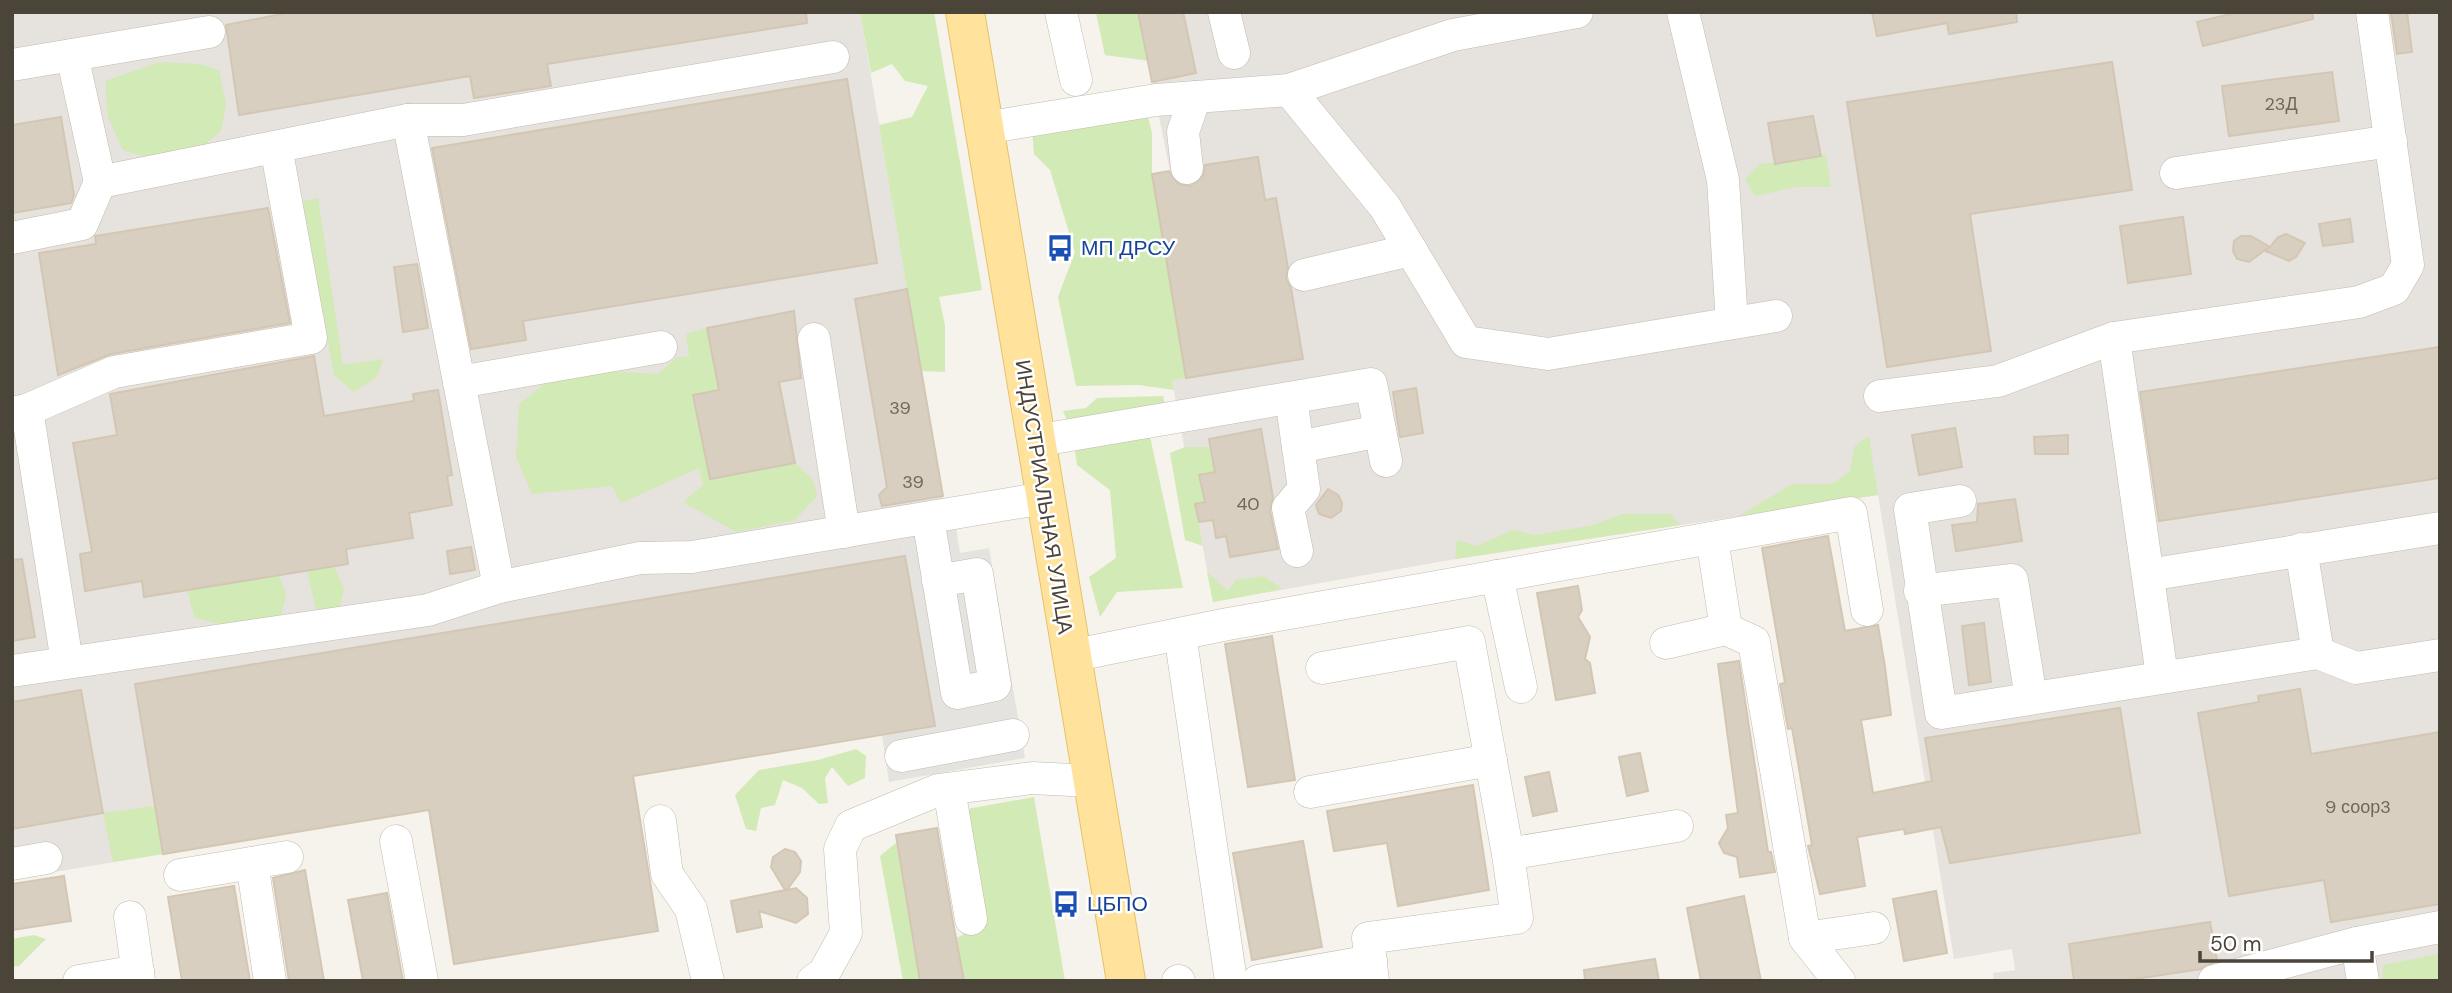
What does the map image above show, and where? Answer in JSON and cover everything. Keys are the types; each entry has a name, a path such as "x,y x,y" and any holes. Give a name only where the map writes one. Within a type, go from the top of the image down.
{"main road":[{"name":"ИНДУСТРИАЛЬНАЯ УЛИЦА","path":"965,12 1126,981"}],"lane":[{"path":"1061,12 1076,80"},
{"path":"1224,12 1234,53"},
{"path":"984,128 1156,100 1289,90 1452,35 1577,12"},
{"path":"1684,12 1723,180 1732,323"},
{"path":"1880,396 1998,381 2114,338 2359,302 2394,289 2408,265 2372,12"},
{"path":"12,65 209,32"},
{"path":"12,237 82,224 100,181 72,55"},
{"path":"100,181 408,120 463,120 833,57"},
{"path":"1289,90 1385,207 1466,342 1548,355 1776,316"},
{"path":"1186,168 1183,132 1195,97"},
{"path":"408,120 499,587"},
{"path":"2176,173 2390,141"},
{"path":"67,662 20,412 114,372 312,338 276,147"},
{"path":"1304,275 1411,250"},
{"path":"2114,338 2162,676"},
{"path":"814,339 844,532"},
{"path":"459,382 661,347"},
{"path":"1035,441 1371,384 1383,446 1298,447"},
{"path":"1291,398 1304,489 1288,508 1297,551"},
{"path":"12,671 428,610 499,587 640,558 692,557 1044,499"},
{"path":"1960,501 1910,509 1920,591 1941,713 2318,653 2356,668 2440,655"},
{"path":"1071,656 1851,513 1867,610"},
{"path":"928,518 938,581"},
{"path":"2148,575 2440,528"},
{"path":"1712,538 1726,629"},
{"path":"2301,549 2318,653"},
{"path":"1497,576 1521,687"},
{"path":"1920,591 2012,579 2031,698"},
{"path":"1666,643 1726,629 1754,642 1805,938 1839,981"},
{"path":"1180,634 1231,981"},
{"path":"1258,981 1372,971 1368,939 1517,918 1469,642 1322,668"},
{"path":"901,756 1013,736"},
{"path":"932,750 944,789 971,919"},
{"path":"1310,792 1491,760"},
{"path":"813,981 824,973 846,933 840,849 851,826 944,789 1032,778 1092,780"},
{"path":"660,821 667,874 691,909 708,981"},
{"path":"1508,854 1677,825"},
{"path":"396,841 422,981"},
{"path":"180,875 287,857"},
{"path":"12,864 46,858"},
{"path":"253,863 270,981"},
{"path":"79,981 138,976 130,917"},
{"path":"1805,938 1874,928"},
{"path":"2214,981 2357,943 2440,928"},
{"path":"2357,943 2363,981"}],"shaded area":[{"path":"12,12 860,12 944,506 901,536 934,726 12,879"},
{"path":"1096,12 2440,12 2440,981 1994,981 1993,973 2015,970 2012,949 1954,959 1878,495 1444,561 1213,602 1172,381 1186,378 1170,171 1148,61 1105,55"},
{"path":"956,527 960,553 989,548 1025,758 889,782 882,735 934,725 901,536"}],"green space":[{"path":"860,12 934,12 982,290 939,297 945,325 945,372 921,371 879,125 912,117 928,86 905,81 892,64 871,73"},
{"path":"1096,12 1138,12 1148,60 1105,55"},
{"path":"160,62 200,64 219,70 226,104 221,131 202,147 150,158 123,150 108,117 105,81"},
{"path":"1147,113 1152,133 1152,174 1186,378 1172,381 1174,390 1138,385 1076,386 1058,297 1075,252 1050,170 1034,154 1032,128"},
{"path":"1826,155 1831,187 1797,187 1755,196 1745,179 1760,164"},
{"path":"318,198 343,365 383,359 377,377 354,392 334,375 303,201"},
{"path":"707,328 719,390 693,395 710,479 795,463 813,480 817,496 795,520 736,532 683,502 703,485 699,468 621,503 612,486 532,494 516,457 519,404 554,376 605,371 658,374 676,358 689,356 686,334"},
{"path":"1163,396 1166,408 1069,425 1063,411 1086,408 1097,398"},
{"path":"1149,432 1183,588 1117,592 1100,617 1089,577 1116,558 1110,490 1077,465 1074,444"},
{"path":"1869,436 1878,495 1739,516 1792,484 1832,484 1850,471 1854,447"},
{"path":"1185,447 1210,447 1215,472 1199,475 1205,502 1195,505 1203,546 1185,540 1170,453"},
{"path":"1622,514 1671,514 1680,525 1455,559 1457,540 1477,546 1513,530 1535,535 1594,525"},
{"path":"334,566 344,589 340,607 317,613 307,571"},
{"path":"1207,572 1228,591 1236,580 1264,576 1282,589 1213,602"},
{"path":"279,575 286,594 280,620 232,627 195,618 187,591"},
{"path":"856,749 866,756 865,778 848,786 832,767 825,778 828,803 819,804 802,788 783,780 775,805 761,808 756,831 746,829 735,795 759,770 818,760"},
{"path":"1034,797 1065,981 964,981 957,938 985,922 967,809"},
{"path":"155,806 163,854 113,862 103,813"},
{"path":"897,842 920,981 903,981 880,856"},
{"path":"34,935 46,939 19,966 12,967 12,939"},
{"path":"2440,954 2440,981 2382,981 2383,965"}],"building":[{"path":"292,12 806,12 807,23 547,64 551,86 474,98 470,76 239,115 226,25"},
{"path":"1138,12 1183,12 1196,73 1152,82"},
{"path":"1872,12 2016,12 2017,22 1949,34 1947,23 1877,36"},
{"path":"2239,12 2312,12 2313,19 2203,46 2197,22"},
{"path":"2391,12 2407,12 2412,52 2397,54"},
{"path":"2112,62 2132,190 1970,214 1991,351 1887,367 1847,102"},
{"path":"2332,72 2339,121 2229,136 2222,86"},
{"path":"847,79 877,263 523,321 526,340 471,349 432,148"},
{"path":"1813,116 1821,156 1775,164 1768,123"},
{"path":"61,117 74,195 71,203 12,213 12,125"},
{"path":"1258,157 1265,200 1276,198 1288,268 1286,278 1291,288 1303,359 1186,378 1152,174 1169,171 1179,184 1190,186 1203,176 1205,165"},
{"path":"268,208 290,323 111,354 58,375 39,253 96,244 95,236"},
{"path":"2183,217 2191,274 2128,283 2120,226"},
{"path":"2350,219 2353,242 2323,246 2319,224"},
{"path":"2286,234 2305,243 2296,257 2289,261 2266,251 2269,247 2249,262 2237,259 2233,251 2234,241 2241,236 2251,236 2270,247 2278,237"},
{"path":"417,264 428,328 403,332 394,267"},
{"path":"907,289 943,496 882,506 879,495 887,487 855,299"},
{"path":"794,311 801,378 779,382 795,463 710,479 693,395 719,390 707,328"},
{"path":"2440,347 2440,478 2159,521 2140,392"},
{"path":"314,356 324,416 414,401 413,394 438,390 452,475 447,476 452,505 409,513 413,538 346,549 348,564 144,597 142,581 85,591 80,554 92,552 73,443 117,435 110,394"},
{"path":"1416,388 1423,433 1400,437 1393,392"},
{"path":"1955,428 1962,467 1919,475 1912,435"},
{"path":"1261,429 1273,497 1270,511 1278,549 1230,557 1226,536 1216,538 1213,520 1199,522 1195,504 1205,502 1199,475 1215,472 1209,439"},
{"path":"2068,435 2068,454 2035,454 2034,437"},
{"path":"1328,489 1338,495 1342,503 1341,511 1331,518 1319,514 1316,505"},
{"path":"2015,499 2022,541 1956,551 1952,525 1977,522 1978,504"},
{"path":"1828,536 1845,631 1878,625 1891,715 1861,720 1873,793 1932,781 1925,738 2120,708 2140,833 1950,863 1941,827 1905,834 1904,829 1857,837 1865,886 1820,894 1808,846 1812,845 1792,728 1788,729 1780,684 1785,683 1762,548"},
{"path":"471,547 475,570 450,574 447,551"},
{"path":"905,556 935,726 633,776 658,931 454,964 429,810 163,854 135,684"},
{"path":"22,559 35,637 12,641 12,560"},
{"path":"1578,586 1582,610 1578,617 1590,637 1585,659 1590,663 1595,693 1556,700 1537,593"},
{"path":"1984,623 1991,682 1969,685 1962,626"},
{"path":"1272,636 1295,780 1248,787 1225,644"},
{"path":"1739,661 1768,852 1771,852 1775,872 1740,877 1737,857 1724,853 1719,843 1728,828 1726,815 1738,813 1718,664"},
{"path":"2300,689 2311,754 2440,732 2440,904 2331,922 2324,880 2229,896 2198,713 2259,702 2258,696"},
{"path":"81,690 103,813 12,829 12,702"},
{"path":"1640,753 1648,791 1627,796 1619,757"},
{"path":"1549,772 1557,811 1533,816 1525,777"},
{"path":"1473,785 1489,890 1398,906 1387,843 1334,851 1327,811"},
{"path":"937,828 964,981 920,981 896,835"},
{"path":"1303,841 1322,947 1252,960 1233,853"},
{"path":"785,849 795,852 801,861 800,872 787,890 796,888 807,898 808,914 796,923 759,911 762,927 737,932 731,901 785,890 771,867 773,857"},
{"path":"305,870 324,981 289,981 273,878"},
{"path":"64,876 71,921 12,930 12,884"},
{"path":"234,886 250,981 182,981 168,897"},
{"path":"1936,891 1947,953 1904,961 1893,899"},
{"path":"387,893 403,981 363,981 348,900"},
{"path":"1744,896 1761,981 1701,981 1687,908"},
{"path":"2210,922 2217,961 2201,969 2122,981 2074,981 2069,944"},
{"path":"1655,959 1659,981 1585,981 1584,970"}],"place":[{"name":"МП ДРСУ","path":"1060,248"},
{"name":"ЦБПО","path":"1066,904"}]}
